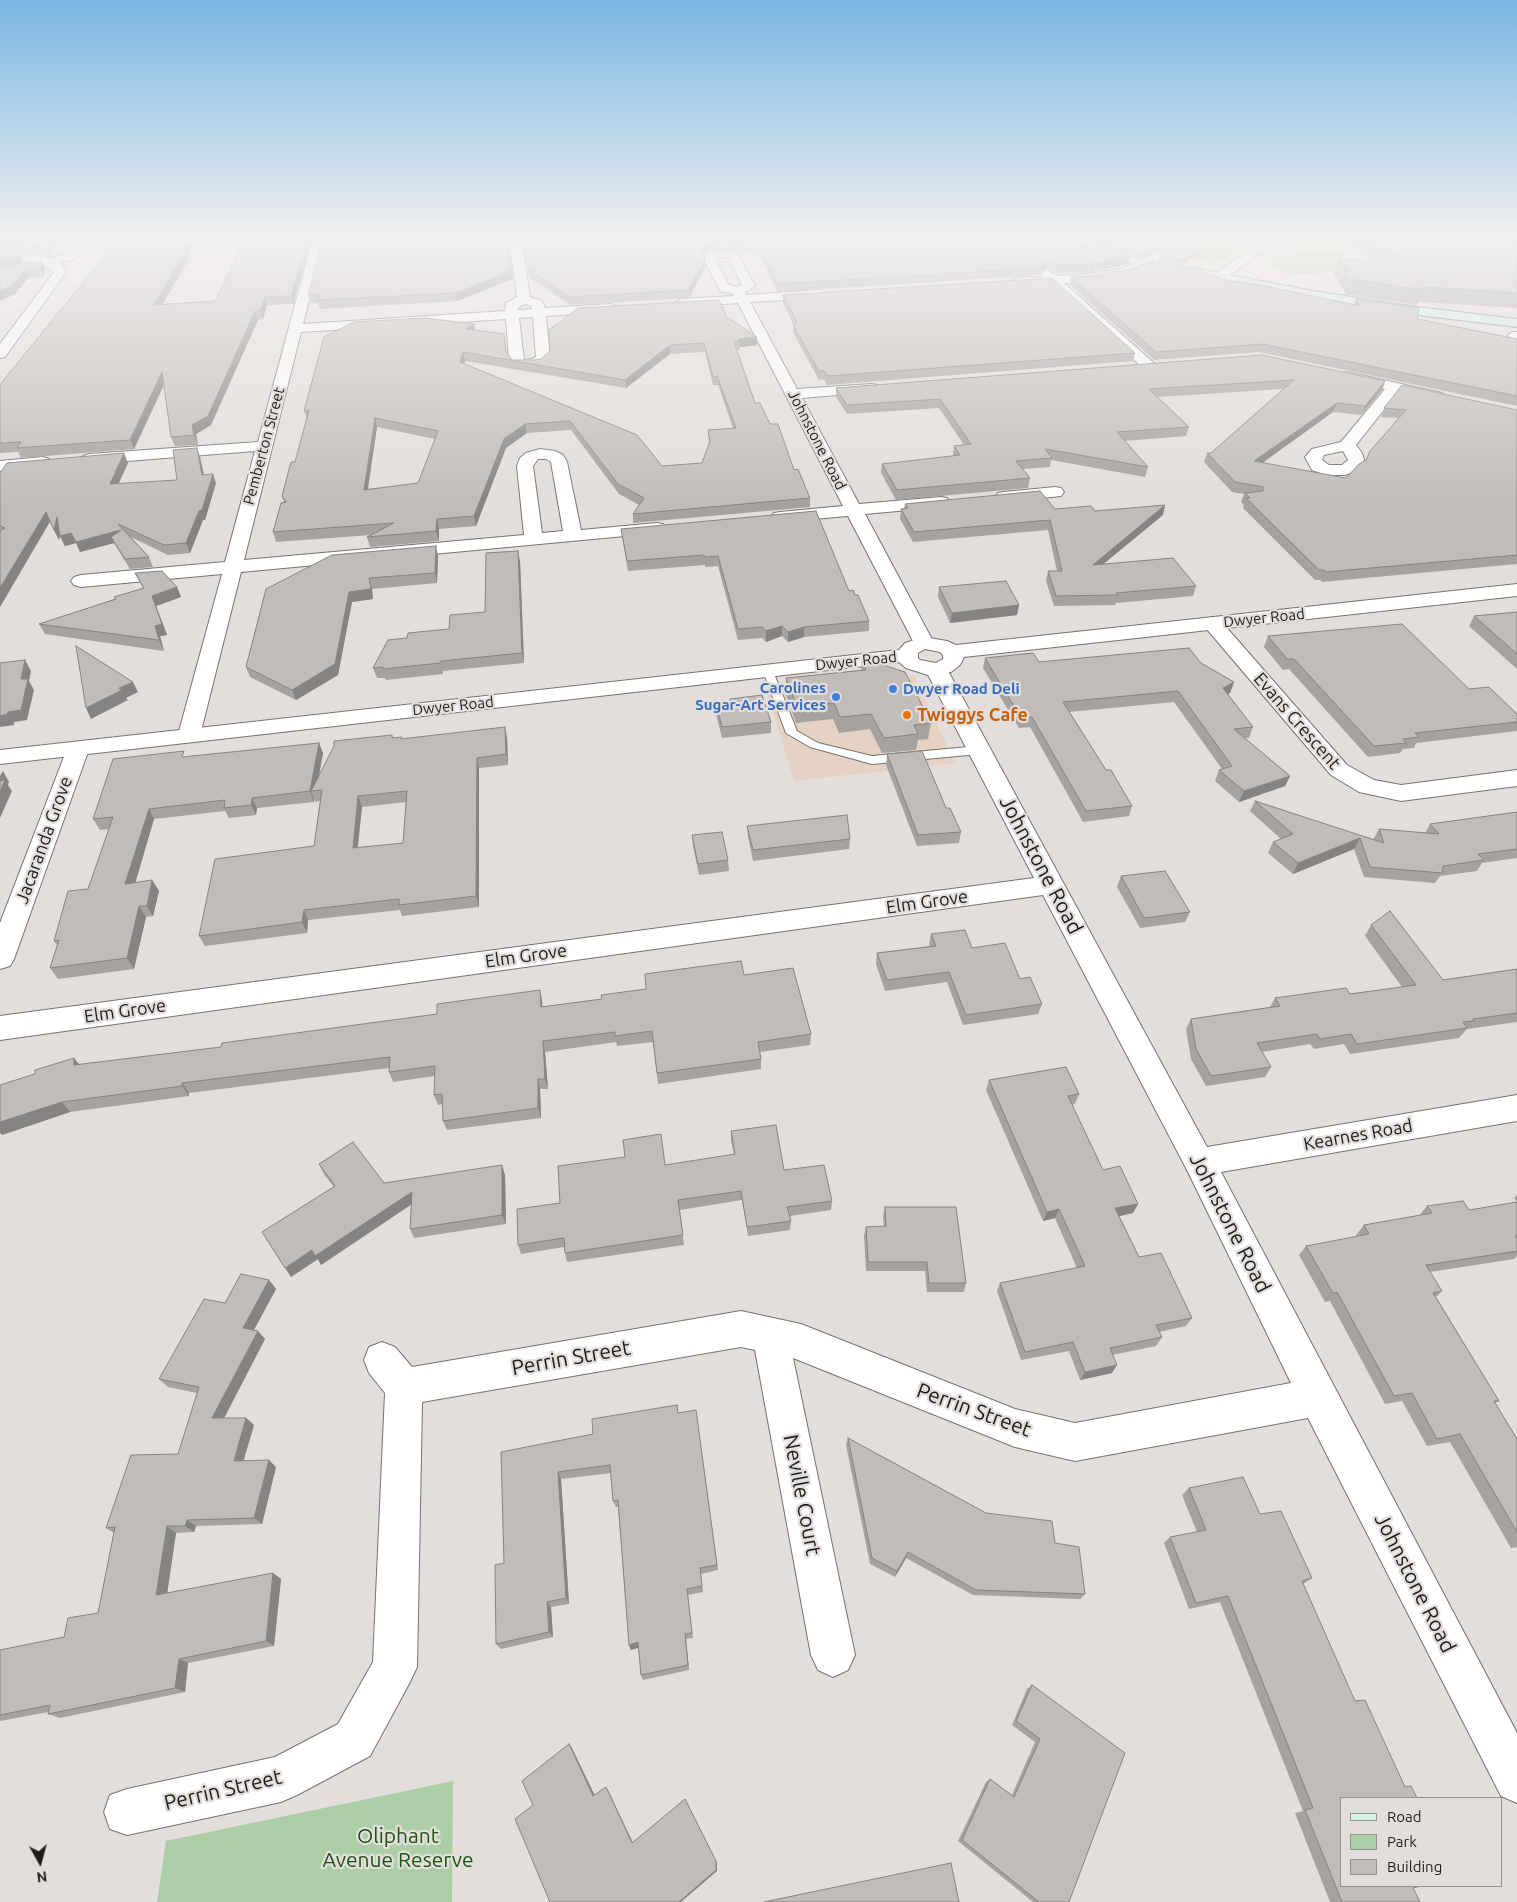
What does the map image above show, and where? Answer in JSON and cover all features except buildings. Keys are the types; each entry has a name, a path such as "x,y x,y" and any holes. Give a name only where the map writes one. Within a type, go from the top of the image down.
{"main road":[{"path":"1491,327 1516,332"}],"street":[{"path":"0,354 20,327"},
{"name":"Pemberton Street","path":"189,736 263,446 296,327"},
{"path":"513,327 517,362 525,364 543,360 538,327"},
{"name":"Johnstone Road","path":"758,327 979,750 1199,1162 1318,1397 1517,1780"},
{"path":"1109,327 1155,366 1130,368"},
{"path":"1331,372 1451,399"},
{"path":"1346,445 1395,386"},
{"path":"794,394 883,387"},
{"path":"78,460 263,446"},
{"path":"534,539 525,466 526,461 532,456 540,454 549,454 557,458 559,462 573,536"},
{"path":"0,466 58,461"},
{"path":"986,498 1055,492"},
{"name":"Johnstone Road","path":"854,510 956,501"},
{"path":"762,519 854,510"},
{"path":"81,580 672,527"},
{"name":"Dwyer Road","path":"0,757 1517,590"},
{"name":"Evans Crescent","path":"1212,623 1339,770 1367,786 1401,793 1517,778"},
{"name":"Jacaranda Grove","path":"0,959 78,749"},
{"name":"Elm Grove","path":"0,1028 1052,885"},
{"name":"Kearnes Road","path":"1199,1162 1517,1108"},
{"name":"Perrin Street","path":"127,1812 281,1779 354,1740 395,1667 393,1374 741,1329 801,1342 1015,1428 1075,1442 1318,1397"},
{"name":"Neville Court","path":"770,1336 834,1655"}],"lane":[{"path":"768,671 792,733 814,745 872,760 979,750"}],"shaded area":[{"path":"914,675 955,763 794,781 766,690"}],"green space":[{"name":"Oliphant Avenue Reserve","path":"453,1781 452,1902 157,1902 166,1841"}],"place":[{"name":"Dwyer Road Deli","path":"893,689"},
{"name":"Carolines Sugar-Art Services","path":"836,697"},
{"name":"Twiggys Cafe","path":"907,715"}]}
